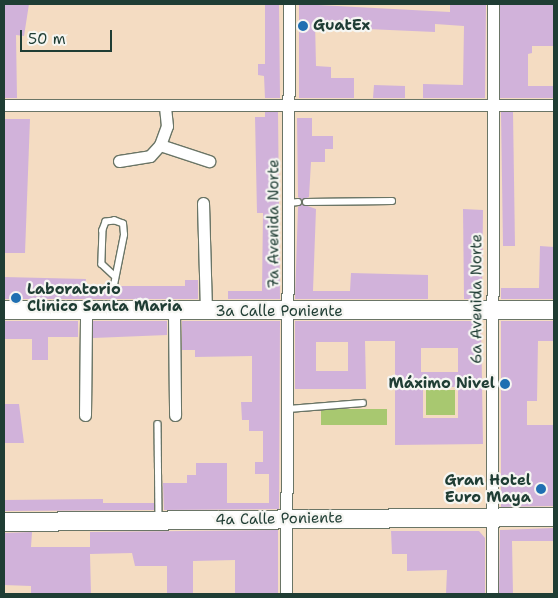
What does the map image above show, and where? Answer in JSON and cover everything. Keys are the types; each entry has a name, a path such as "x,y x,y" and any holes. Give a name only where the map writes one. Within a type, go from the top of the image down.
{"main road":[{"name":"3a Calle Poniente","path":"4,310 289,313 554,310"},
{"name":"4a Calle Poniente","path":"4,522 554,517"}],"street":[{"name":"7a Avenida Norte","path":"286,594 289,313 293,202 288,106 289,4"},
{"name":"6a Avenida Norte","path":"492,4 492,594"},
{"path":"4,105 554,105"},
{"path":"119,160 150,156 160,145 167,126 164,106"},
{"path":"160,145 209,160"},
{"path":"203,204 206,313"},
{"path":"85,415 86,312"},
{"path":"174,312 174,415"}],"lane":[{"path":"306,202 392,201"},
{"path":"114,275 102,264 103,230 106,222 115,220 123,224 124,235 120,267 114,275 114,286"},
{"path":"288,409 363,403"},
{"path":"158,424 159,520"}],"green space":[{"path":"426,390 455,390 455,415 426,415"},
{"path":"321,409 387,409 387,425 321,425"}],"building":[{"path":"4,4 29,4 24,36 16,35 17,98 4,98"},
{"path":"265,4 279,4 280,98 265,98 264,76 258,75 258,64 265,64"},
{"path":"299,4 450,12 450,4 486,4 485,98 423,98 423,84 463,85 464,26 435,24 435,32 367,29 366,20 315,21 316,66 331,67 331,78 354,78 354,98 299,98"},
{"path":"500,4 554,4 554,46 532,46 532,53 528,54 528,86 554,86 554,98 500,98"},
{"path":"374,85 405,86 405,98 373,98"},
{"path":"265,112 278,112 280,299 228,299 228,291 262,291 263,213 257,213 255,117 265,117"},
{"path":"501,112 513,112 515,246 503,246"},
{"path":"297,118 312,118 312,136 333,136 333,149 325,149 325,162 311,162 309,197 302,200 298,197"},
{"path":"4,119 30,119 25,253 4,253"},
{"path":"302,204 316,209 313,291 350,291 351,273 428,275 428,299 295,299 298,207"},
{"path":"463,209 483,210 482,299 464,299"},
{"path":"540,246 554,247 554,299 501,299 501,288 539,288"},
{"path":"4,277 86,279 85,285 114,290 119,286 185,286 185,280 198,280 198,299 4,299"},
{"path":"4,321 78,321 78,337 48,337 48,360 32,360 32,339 4,339"},
{"path":"93,321 167,321 167,335 93,338"},
{"path":"182,321 280,321 279,509 164,510 163,483 187,483 187,475 196,475 196,463 227,463 227,503 269,503 269,474 255,474 255,462 263,462 263,431 249,431 249,420 242,420 241,402 252,402 252,356 195,357 195,350 182,350"},
{"path":"295,321 481,321 483,444 395,445 395,341 365,341 366,389 295,389","holes":["316,342 348,342 348,371 316,371","421,348 458,348 458,372 421,372","423,387 458,387 458,418 423,418"]},
{"path":"501,321 554,321 554,341 538,341 537,401 527,401 527,425 554,425 554,506 501,507"},
{"path":"4,404 19,404 24,443 4,443"},
{"path":"103,499 103,503 154,503 154,510 4,511 4,500"},
{"path":"554,528 554,541 512,541 513,594 499,594 500,530"},
{"path":"278,530 278,594 235,593 235,560 193,561 193,594 167,594 167,566 135,566 132,553 90,554 91,594 31,594 31,586 4,585 4,533 32,532 31,547 90,547 90,532"},
{"path":"391,531 479,531 485,538 485,594 446,594 447,570 407,571 407,554 392,554"}],"place":[{"name":"GuatEx","path":"303,26"},
{"name":"Laboratorio Clinico Santa Maria","path":"16,298"},
{"name":"Máximo Nivel","path":"505,384"},
{"name":"Gran Hotel Euro Maya","path":"541,489"}]}
